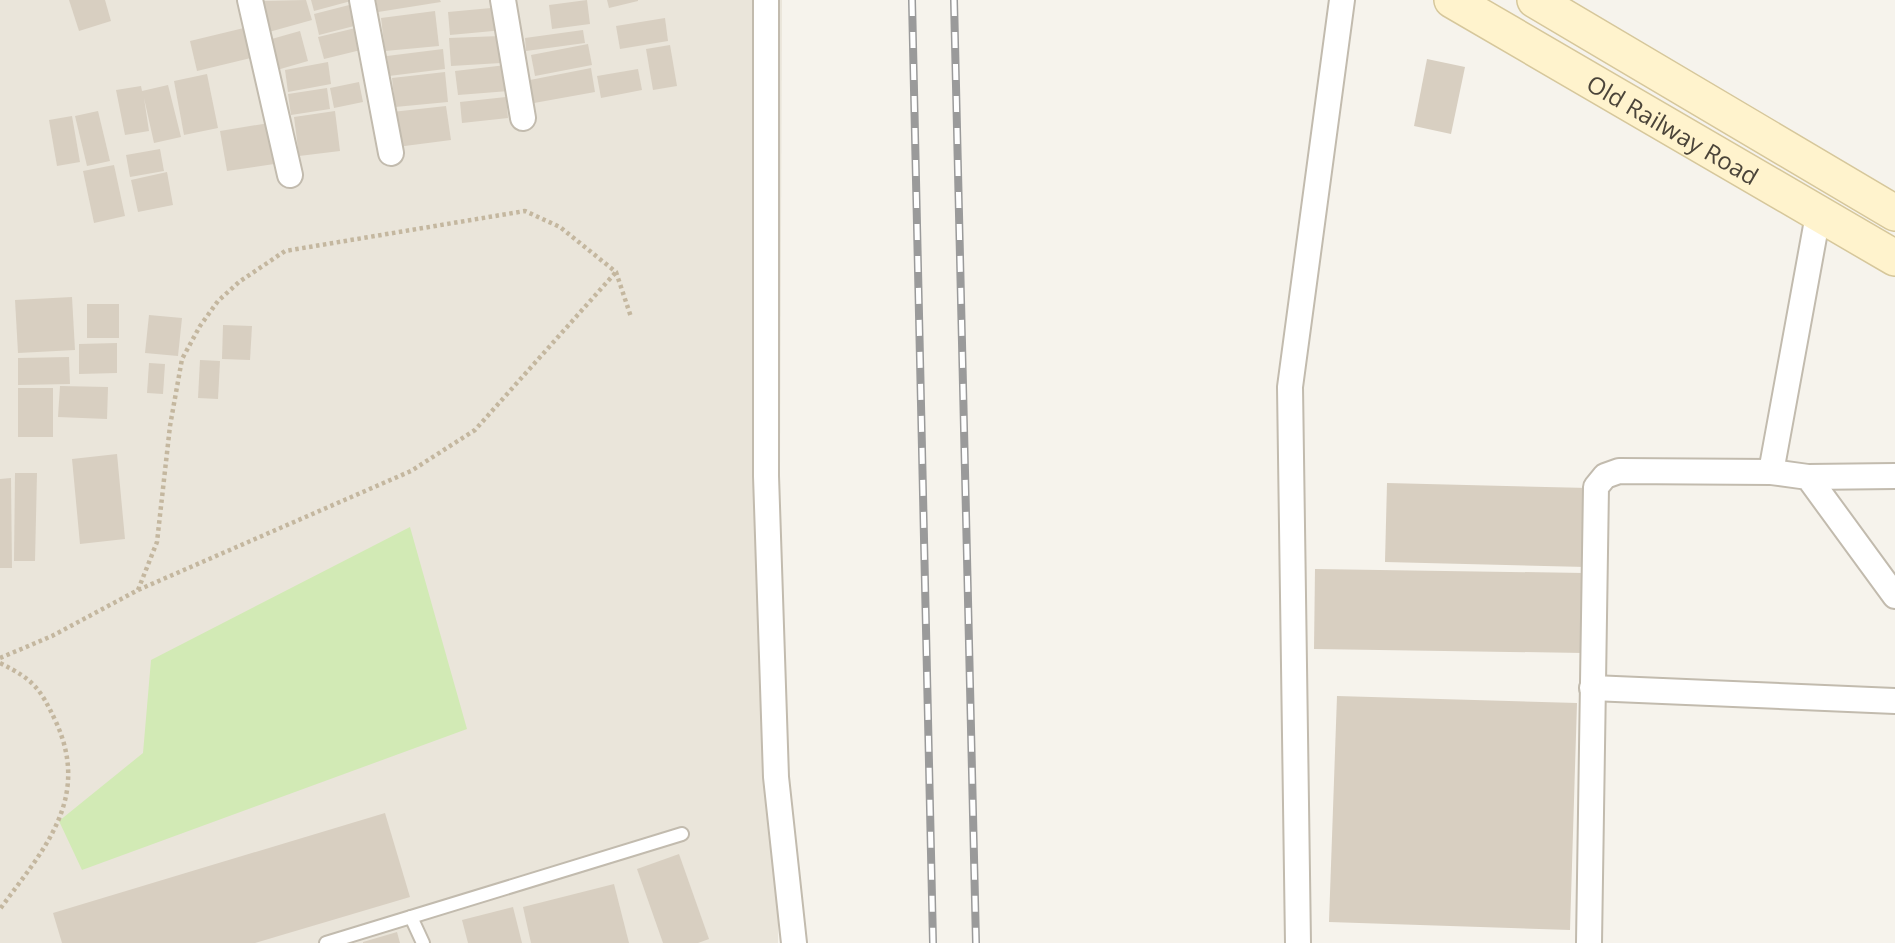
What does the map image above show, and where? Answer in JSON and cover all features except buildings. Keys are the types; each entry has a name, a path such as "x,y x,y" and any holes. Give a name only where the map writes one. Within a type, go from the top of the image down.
{"main road":[{"name":"Old Railway Road","path":"1452,0 1895,258"},
{"name":"Old Railway Road","path":"1535,0 1895,213"}],"street":[{"path":"250,0 290,175"},
{"path":"362,0 391,153"},
{"path":"503,0 523,118"},
{"path":"766,0 767,490 776,777 794,943"},
{"path":"1298,943 1290,387 1342,0"},
{"path":"1772,472 1818,215"},
{"path":"1589,943 1596,488 1599,482 1605,476 1619,471 1772,472 1808,477 1895,476"},
{"path":"1808,477 1895,596"},
{"path":"1592,688 1895,701"}],"lane":[{"path":"326,943 682,834"},
{"path":"411,917 423,943"}],"path":[{"path":"138,590 157,542 170,426 182,359 200,326 218,301 239,282 285,251 525,211 559,227 616,272 631,317"},
{"path":"0,661 138,590 411,471 475,430 616,272"},
{"path":"0,661 31,679 41,691 67,746 70,775 67,799 46,846 0,909"}],"shaded area":[{"path":"0,0 782,0 778,943 0,943"}],"green space":[{"path":"410,527 467,729 82,870 59,821 143,753 151,660"}],"railway":[{"path":"912,0 933,943"},
{"path":"954,0 976,943"}]}
